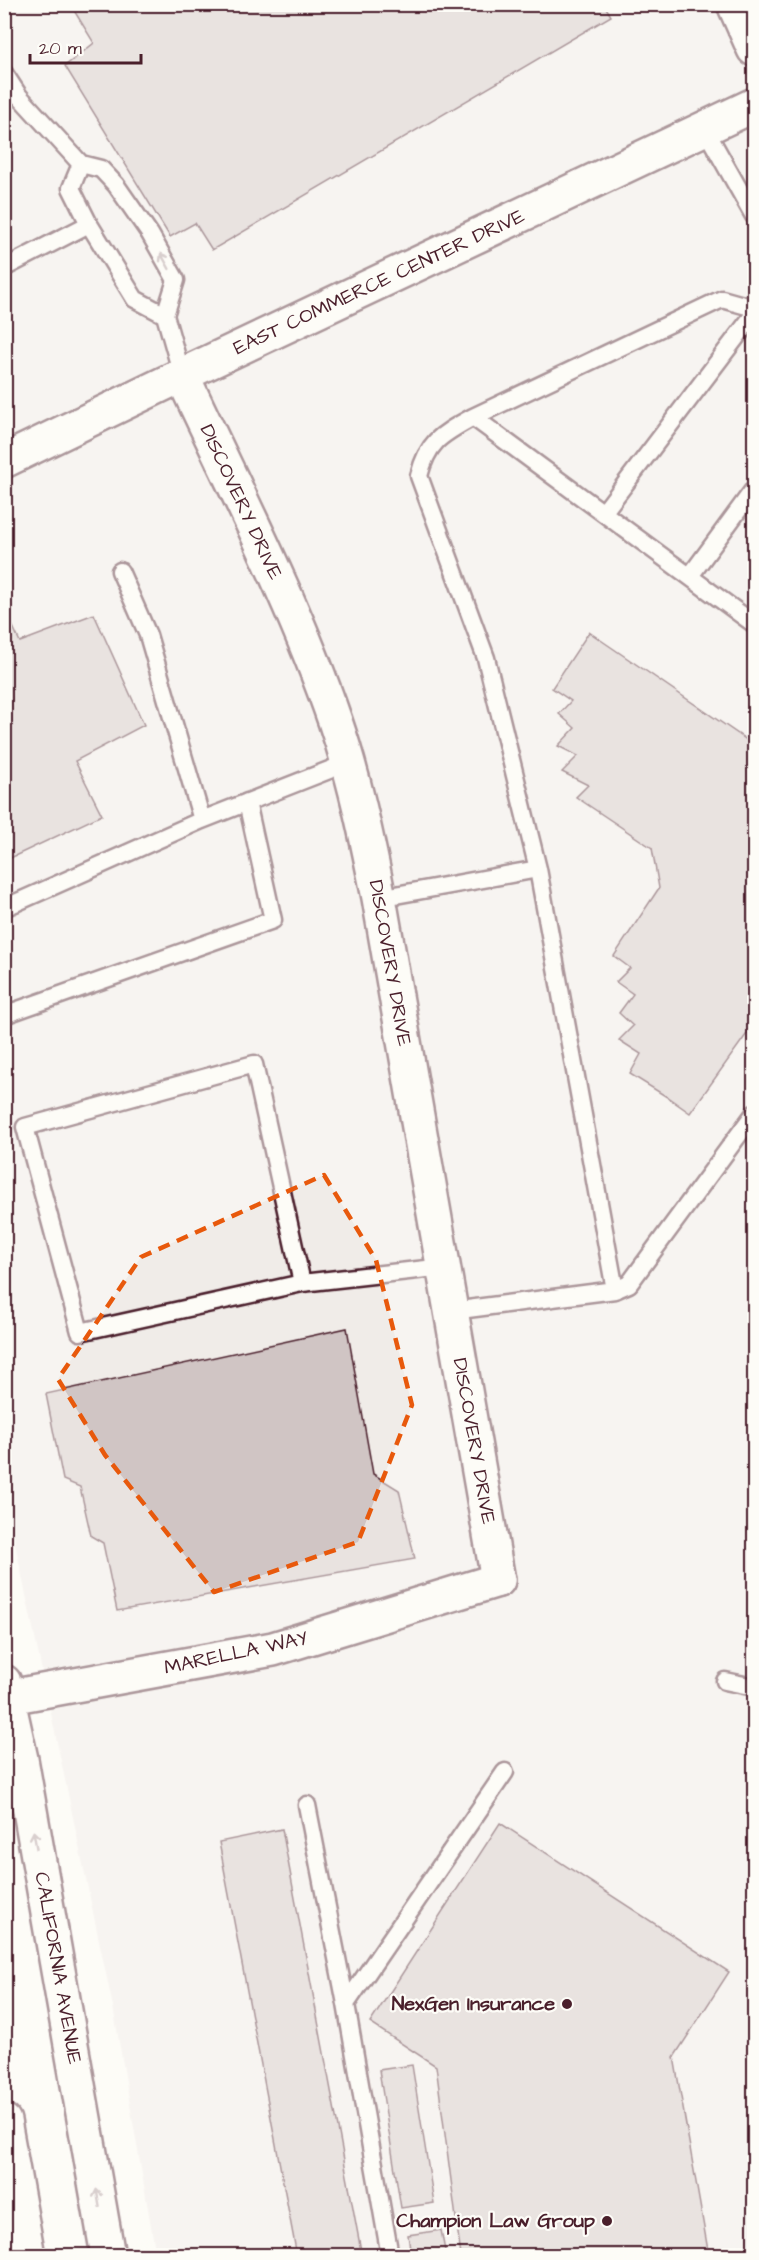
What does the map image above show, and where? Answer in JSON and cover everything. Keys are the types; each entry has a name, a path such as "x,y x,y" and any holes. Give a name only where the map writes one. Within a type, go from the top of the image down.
{"street":[{"path":"734,4 754,49"},
{"name":"EAST COMMERCE CENTER DRIVE","path":"4,461 754,105"},
{"name":"DISCOVERY DRIVE","path":"182,375 296,619 335,723 365,828 498,1580"},
{"name":"MARELLA WAY","path":"6,1693 273,1649 498,1580"},
{"name":"CALIFORNIA AVENUE","path":"6,1693 21,1759 108,2256"},
{"path":"4,2121 8,2160 28,2256"}],"lane":[{"path":"4,73 19,96 81,164 101,169 116,185 150,234 176,280 165,315 182,375"},
{"path":"705,129 754,216"},
{"path":"81,164 71,188 89,224 135,299 165,315"},
{"path":"4,268 89,224"},
{"path":"615,1290 538,868 486,658 419,476 423,457 440,436 473,417 722,299 754,308"},
{"path":"603,513 754,314"},
{"path":"473,417 754,624"},
{"path":"690,576 754,489"},
{"path":"120,571 148,635 202,820"},
{"path":"4,908 202,820 347,763"},
{"path":"4,1015 273,920 247,802"},
{"path":"379,898 538,868"},
{"path":"302,1282 254,1064 25,1127 80,1332 302,1282 444,1267"},
{"path":"452,1311 615,1290 629,1284 754,1114"},
{"path":"725,1681 754,1687"},
{"path":"346,2004 505,1772"},
{"path":"307,1805 346,2004 390,2256"}],"highlighted area":[{"path":"324,1175 376,1260 412,1405 358,1542 214,1592 105,1455 58,1379 141,1257"}],"shaded area":[{"path":"4,5 754,5 754,2255 156,2255 113,2007 5,1496"}],"building":[{"path":"70,4 604,4 611,16 212,250 195,223 170,237 65,66 94,43"},
{"path":"4,607 20,642 94,614 144,725 75,761 102,815 4,861"},
{"path":"589,632 754,745 754,1024 690,1113 630,1074 641,1054 619,1040 633,1026 619,1013 633,994 616,982 630,968 614,956 659,888 652,848 576,797 588,785 562,772 578,756 558,746 575,728 559,714 571,701 552,688"},
{"path":"347,1328 373,1474 399,1490 415,1559 117,1611 103,1543 91,1536 80,1487 63,1480 46,1394"},
{"path":"500,1823 729,1972 674,2057 709,2256 461,2256 436,2066 370,2023"},
{"path":"282,1829 362,2256 297,2256 219,1842"},
{"path":"412,2065 434,2203 401,2208 379,2070"},
{"path":"441,2230 446,2256 411,2256 408,2235"}],"place":[{"name":"NexGen Insurance","path":"567,2004"},
{"name":"Champion Law Group","path":"607,2221"}]}
